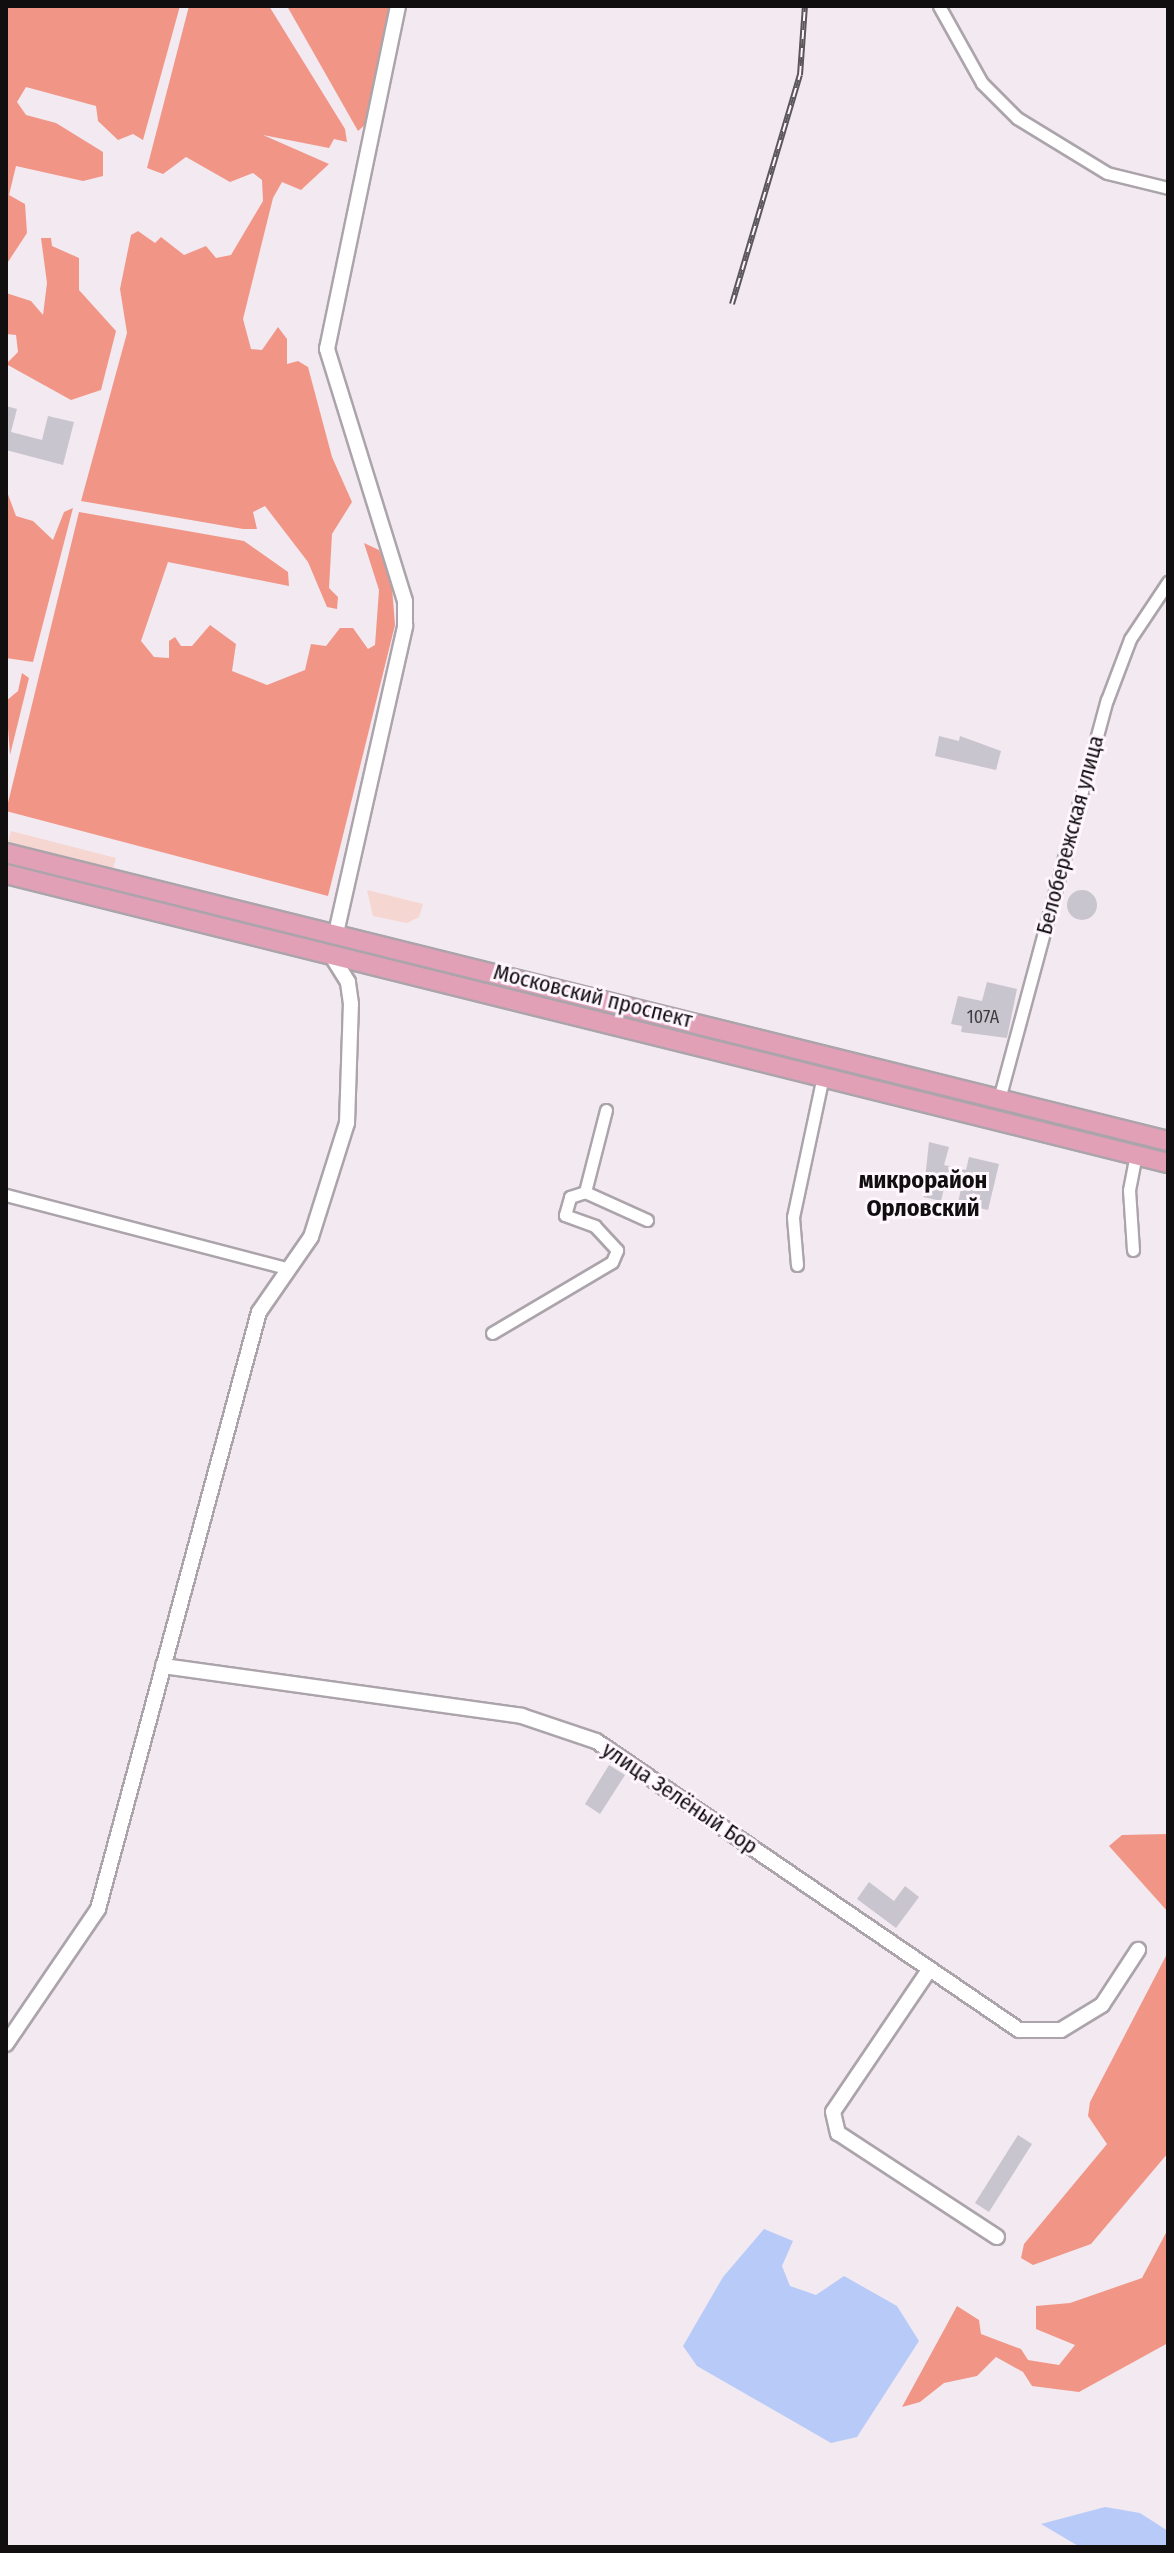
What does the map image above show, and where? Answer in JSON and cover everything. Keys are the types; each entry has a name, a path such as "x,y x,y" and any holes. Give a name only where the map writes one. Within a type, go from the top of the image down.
{"main road":[{"name":"Московский проспект","path":"6,853 1168,1141"},
{"name":"Московский проспект","path":"6,874 1168,1163"},
{"path":"332,956 336,933"}],"street":[{"path":"336,933 405,626 405,601 327,349 398,6"},
{"path":"939,6 982,83 1017,118 1107,173 1168,188"},
{"name":"Белобережская улица","path":"999,1099 1107,700 1130,639 1168,582"},
{"path":"6,2044 98,1909 259,1312 311,1237 347,1123 351,1004 348,982 332,956"},
{"path":"797,1265 793,1217 823,1076"},
{"path":"585,1192 606,1110"},
{"path":"1133,1250 1128,1195 1136,1155"},
{"path":"492,1333 612,1262 617,1250 595,1226 565,1215 570,1197 585,1192 647,1220"},
{"path":"6,1195 287,1268"},
{"name":"улица Зелёный Бор","path":"163,1666 522,1716 596,1741 1019,2030 1061,2030 1102,2005 1138,1950"},
{"path":"929,1970 833,2112 838,2133 997,2237"}],"shaded area":[{"path":"6,6 180,6 143,140 133,134 118,140 98,121 96,106 26,87 17,102 26,115 56,123 103,152 103,176 83,181 16,166 9,195 25,204 27,233 6,265"},
{"path":"189,6 269,6 345,129 347,142 334,139 329,148 263,135 329,164 301,190 282,182 273,198 243,319 251,349 262,350 278,327 287,339 287,364 298,361 308,367 332,457 352,502 332,534 329,588 338,597 337,609 327,607 308,562 265,506 253,512 257,529 243,529 81,501 127,333 120,289 131,235 138,231 155,243 161,237 184,255 206,246 216,258 231,255 263,201 262,180 253,173 230,182 186,157 163,174 147,168"},
{"path":"287,6 392,6 366,124 358,131"},
{"path":"41,238 51,238 52,246 79,258 79,290 116,331 101,390 71,400 6,364 18,352 16,335 6,334 6,293 31,301 43,315 47,283"},
{"path":"6,489 16,516 33,521 53,540 64,512 73,508 33,662 6,658"},
{"path":"79,512 244,541 288,572 289,586 168,562 141,641 154,657 169,658 169,641 175,637 181,646 192,646 210,625 236,644 232,671 267,685 305,670 311,644 326,646 340,628 353,628 368,649 375,645 379,590 364,543 379,550 391,575 395,625 328,896 6,811"},
{"path":"22,673 29,678 10,755 6,701 18,691"},
{"path":"11,831 116,858 113,868 8,842"},
{"path":"367,890 423,904 419,917 407,923 373,916"},
{"path":"1168,1834 1168,1912 1109,1846 1122,1835"},
{"path":"1168,1952 1168,2153 1091,2244 1033,2265 1021,2258 1024,2244 1107,2144 1088,2116 1090,2102"},
{"path":"1168,2229 1168,2343 1079,2392 1032,2386 1023,2372 996,2357 977,2376 944,2383 920,2402 902,2407 957,2306 979,2320 981,2334 1021,2349 1028,2360 1059,2365 1075,2345 1036,2329 1036,2306 1070,2303 1142,2278"}],"water":[{"path":"764,2229 793,2241 782,2266 790,2286 816,2295 844,2276 897,2306 919,2341 857,2437 831,2443 697,2366 683,2346 723,2277"},
{"path":"1105,2507 1140,2513 1168,2531 1168,2547 1080,2547 1041,2524"}],"building":[{"path":"6,406 17,409 11,432 42,440 48,416 74,422 63,465 6,450"},
{"path":"939,736 959,741 960,736 1001,751 996,770 935,756"},
{"path":"1082,890 1093,894 1097,905 1093,916 1082,920 1071,916 1067,905 1071,894"},
{"path":"987,982 1017,989 1007,1038 961,1032 962,1026 951,1024 958,996 982,1001"},
{"path":"929,1142 949,1147 944,1165 966,1170 969,1157 999,1164 988,1210 958,1203 962,1184 946,1180 941,1201 923,1197"},
{"path":"609,1765 625,1775 600,1814 585,1804"},
{"path":"869,1882 894,1901 905,1886 919,1897 896,1928 857,1899"},
{"path":"1018,2135 1032,2144 989,2212 975,2203"}],"railway":[{"path":"732,304 800,75 805,6"}],"district":[{"name":"микрорайон Орловский","path":"923,1195"}]}
